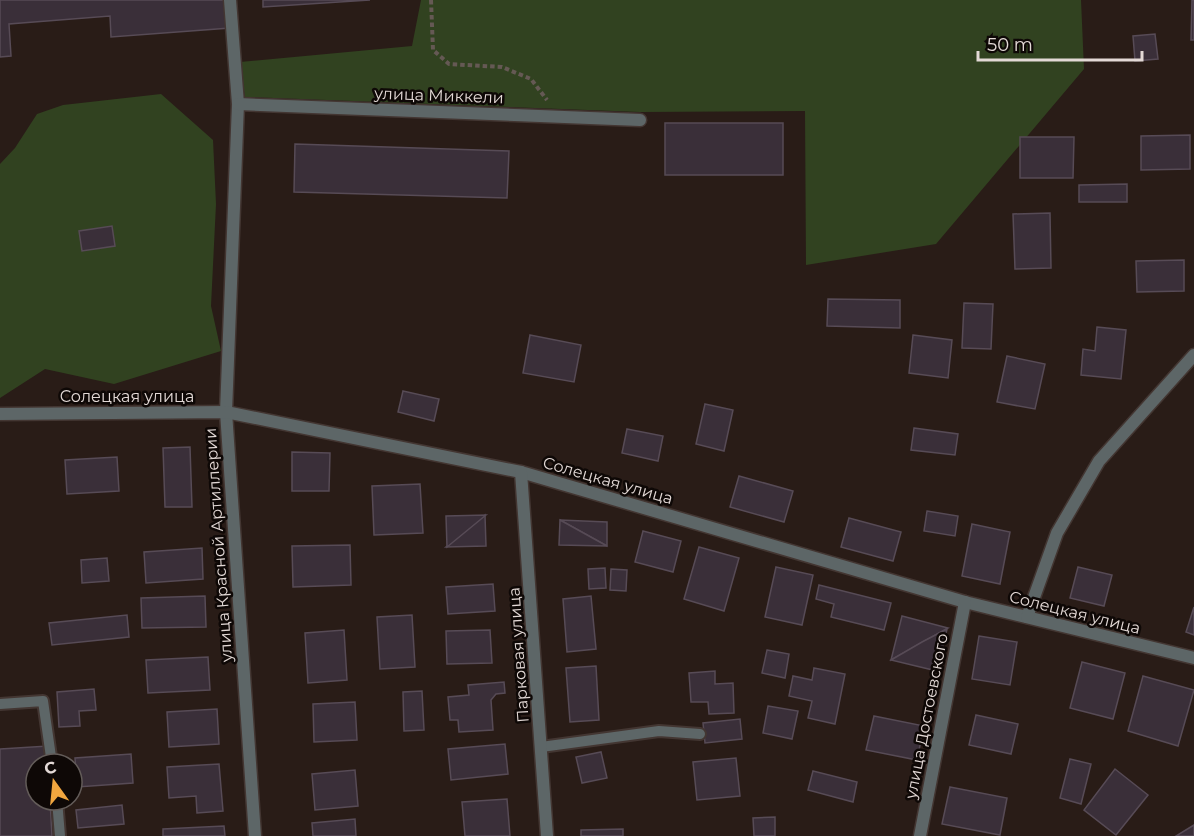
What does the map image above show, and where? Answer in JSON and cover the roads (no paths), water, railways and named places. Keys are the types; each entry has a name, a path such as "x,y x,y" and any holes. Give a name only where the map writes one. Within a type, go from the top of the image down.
{"street":[{"name":"улица Красной Артиллерии","path":"230,0 238,104 226,412 255,836"},
{"name":"улица Миккели","path":"238,104 640,120"},
{"path":"1027,617 1057,533 1099,460 1194,356"},
{"name":"Солецкая улица","path":"0,414 226,412 521,472 965,602 1194,658"},
{"name":"Парковая улица","path":"521,472 548,836"},
{"name":"улица Достоевского","path":"920,836 965,602"}],"lane":[{"path":"0,704 43,701 50,752"},
{"path":"541,747 659,731 700,734"},
{"path":"58,812 60,836"}]}
